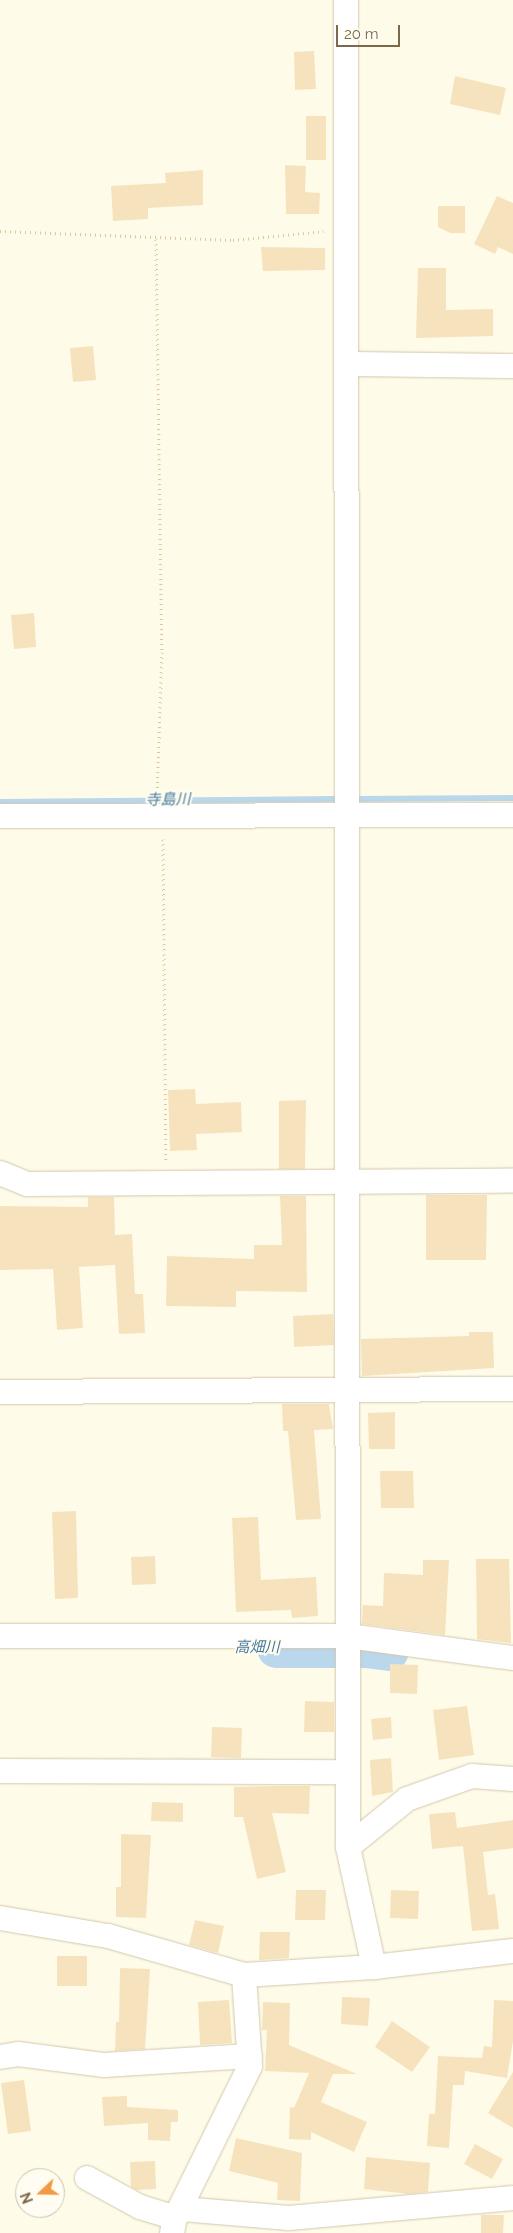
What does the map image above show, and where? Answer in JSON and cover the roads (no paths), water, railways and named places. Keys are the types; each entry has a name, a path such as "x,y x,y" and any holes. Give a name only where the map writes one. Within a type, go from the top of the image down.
{"street":[{"path":"346,0 346,1389 348,1847 374,1966"},
{"path":"347,364 513,366"},
{"path":"0,816 157,806 346,815 513,815"},
{"path":"0,1173 27,1184 513,1181"},
{"path":"0,1392 513,1389"},
{"path":"0,1636 348,1643 513,1658"},
{"path":"0,1772 348,1772"},
{"path":"348,1847 407,1799 472,1776 513,1779"},
{"path":"0,1918 108,1936 244,1975 374,1966 513,1951"},
{"path":"176,2220 250,2066 244,1975"},
{"path":"0,2057 18,2054 104,2065 250,2056"},
{"path":"87,2178 140,2207 176,2220 288,2218 513,2198"}],"waterway":[{"name":"寺島川","path":"354,799 513,798"},
{"name":"寺島川","path":"0,802 337,799"},
{"name":"高畑川","path":"276,1648 365,1648 389,1651"}]}
